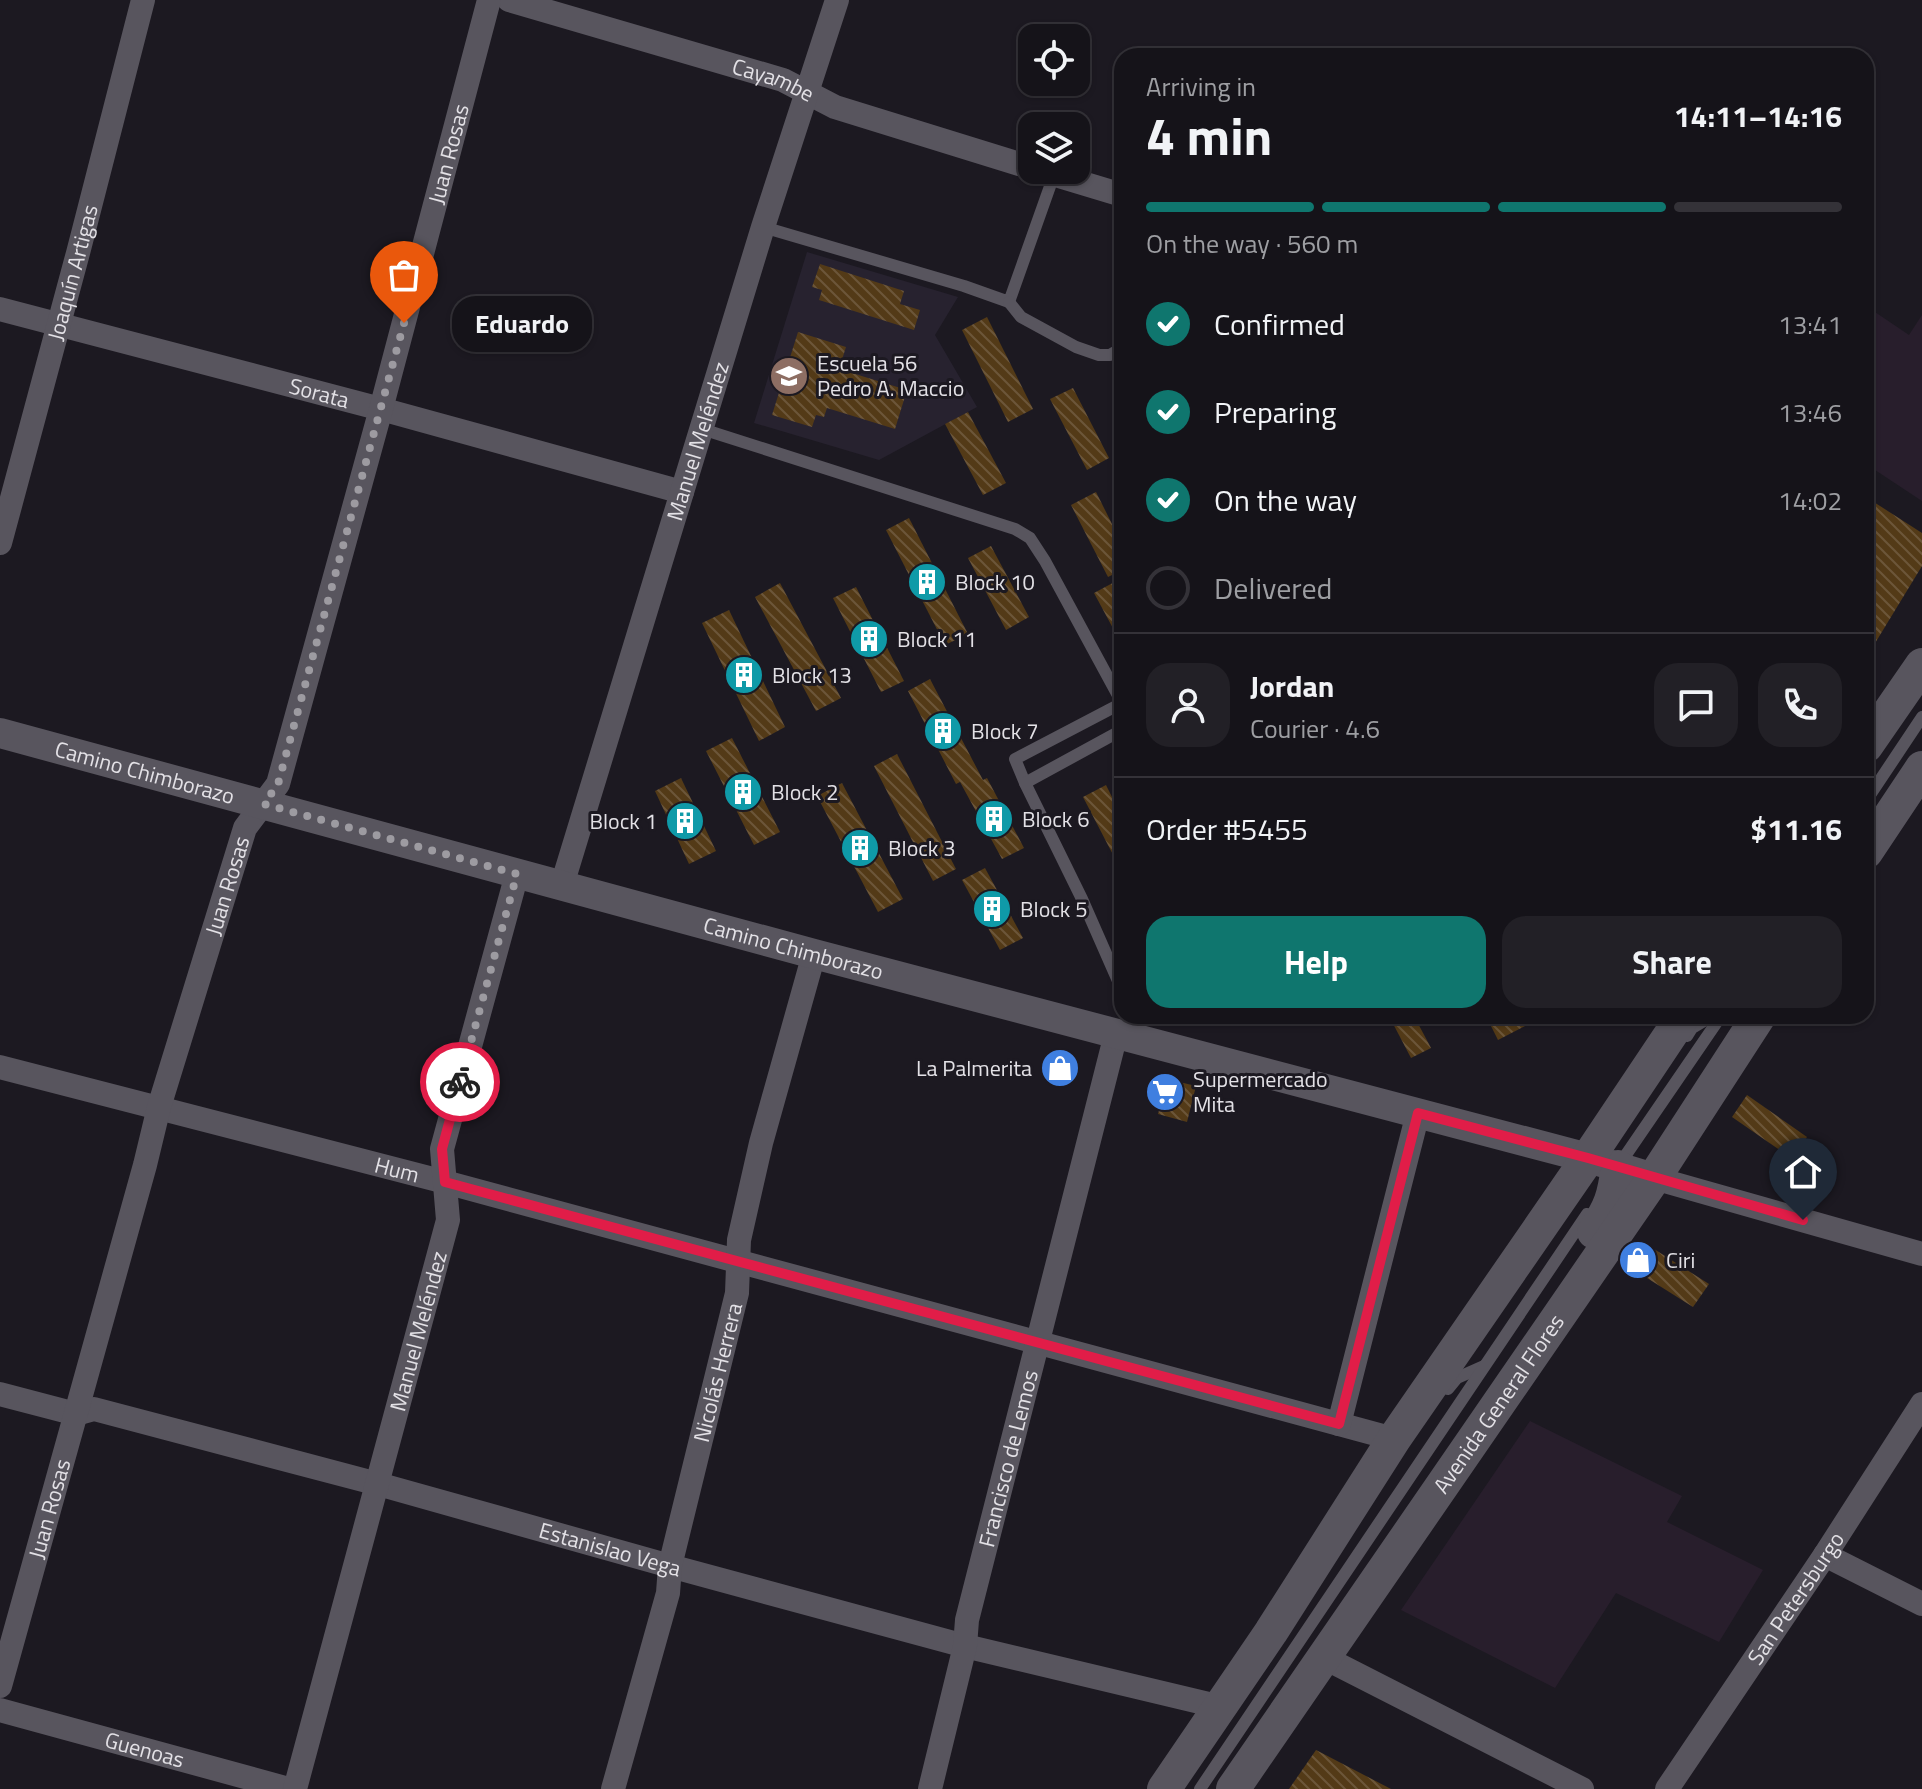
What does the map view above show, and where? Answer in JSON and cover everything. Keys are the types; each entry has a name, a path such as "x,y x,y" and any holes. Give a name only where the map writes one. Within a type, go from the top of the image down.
{"main road":[{"path":"1874,734 1922,665"},
{"path":"1874,840 1922,768"},
{"name":"Avenida General Flores","path":"1164,1789 1405,1437 1603,1162 1686,1024"},
{"name":"Avenida General Flores","path":"1233,1789 1654,1178 1754,1024"},
{"path":"1477,1435 1485,1400 1494,1381 1609,1210 1615,1194 1603,1162"}],"street":[{"name":"Joaquín Artigas","path":"0,543 143,0"},
{"name":"Juan Rosas","path":"0,1686 159,1107 245,828 278,784 489,0"},
{"name":"Cayambe","path":"509,0 783,80 835,107 1018,164"},
{"name":"Manuel Meléndez","path":"562,885 763,227 837,0"},
{"name":"Cayambe","path":"1085,184 1114,193"},
{"name":"Sorata","path":"0,309 682,492"},
{"name":"Camino Chimborazo","path":"0,733 814,954 1124,1032 1654,1178"},
{"name":"Manuel Meléndez","path":"295,1789 448,1220 442,1149 517,874"},
{"name":"Nicolás Herrera","path":"613,1789 668,1593 670,1566 737,1293 739,1240 761,1143 814,954"},
{"name":"Francisco de Lemos","path":"930,1789 965,1646 967,1620 1037,1341 1124,1032"},
{"name":"Hum","path":"0,1067 445,1182 1339,1424 1405,1437"},
{"path":"1339,1424 1418,1113"},
{"path":"1654,1178 1922,1254"},
{"name":"Estanislao Vega","path":"0,1394 76,1414 94,1409 965,1646 1221,1707"},
{"name":"San Petersburgo","path":"1667,1789 1825,1555 1922,1404"},
{"path":"1825,1555 1922,1604"},
{"path":"1323,1657 1582,1789"},
{"name":"Guenoas","path":"0,1710 289,1789"}],"lane":[{"path":"1009,302 1039,184"},
{"path":"763,227 1009,302 1021,317 1076,347 1099,355 1114,353"},
{"path":"702,429 1015,529 1030,538 1114,688"},
{"path":"1114,707 1015,759 1114,972"},
{"path":"1874,789 1922,717"},
{"path":"1025,783 1114,734"},
{"name":"Avenida General Flores","path":"1603,1162 1715,1024"},
{"name":"Avenida General Flores","path":"1200,1789 1484,1366 1620,1131 1657,1078"},
{"name":"Avenida General Flores","path":"1440,1400 1457,1378 1484,1366"}],"shaded area":[{"path":"807,252 958,297 935,335 977,407 879,460 754,423"},
{"path":"1874,311 1909,335 1922,315 1922,501 1874,469"},
{"path":"1530,1421 1682,1496 1667,1522 1763,1570 1719,1642 1616,1593 1555,1688 1401,1610"}],"building":[{"path":"820,264 904,291 900,304 920,310 914,330 819,300 822,290 812,287"},
{"path":"987,317 1033,409 1008,422 962,330"},
{"path":"798,332 846,347 839,369 907,390 895,429 827,408 824,417 816,415 812,427 772,415"},
{"path":"1073,388 1109,458 1087,470 1050,399"},
{"path":"968,412 1006,483 983,495 945,424"},
{"path":"1096,492 1114,528 1114,574 1108,577 1071,505"},
{"path":"1874,502 1922,533 1922,566 1874,645"},
{"name":"Block 10","path":"909,518 968,634 945,645 886,530"},
{"path":"991,546 1029,617 1006,630 968,558"},
{"path":"1114,582 1114,630 1094,593"},
{"path":"780,583 841,698 816,711 755,597"},
{"name":"Block 11","path":"856,587 904,681 881,692 833,598"},
{"name":"Block 13","path":"729,610 785,727 759,741 702,623"},
{"path":"930,679 983,780 987,778 1024,848 1002,859 960,782 956,784 908,691"},
{"name":"Block 2","path":"732,738 780,832 754,845 706,751"},
{"path":"897,754 956,869 933,881 874,766"},
{"name":"Block 1","path":"681,778 716,851 689,864 655,791"},
{"name":"Block 3","path":"842,783 903,899 878,912 817,796"},
{"path":"1106,785 1114,801 1114,857 1083,797"},
{"name":"Block 5","path":"985,868 1023,938 1000,950 962,880"},
{"path":"1393,1024 1418,1024 1431,1048 1411,1058"},
{"path":"1490,1024 1529,1024 1498,1040"},
{"name":"La Palmerita","path":"1054,1050 1074,1055 1066,1086 1046,1081"},
{"path":"1167,1079 1196,1086 1187,1122 1158,1114"},
{"path":"1747,1095 1807,1137 1791,1158 1732,1117"},
{"path":"1643,1242 1709,1284 1693,1307 1628,1266"},
{"path":"1316,1750 1391,1789 1289,1789"}],"way so far":[{"path":"404,323 278,784 264,804 517,874 460,1082"}],"place":[{"name":"Eduardo","path":"404,323"},
{"name":"Escuela 56 Pedro A. Maccio","path":"789,376"},
{"name":"Block 10","path":"927,582"},
{"name":"Block 11","path":"869,639"},
{"name":"Block 13","path":"744,675"},
{"name":"Block 7","path":"943,731"},
{"name":"Block 2","path":"743,792"},
{"name":"Block 6","path":"994,819"},
{"name":"Block 1","path":"685,821"},
{"name":"Block 3","path":"860,848"},
{"name":"Block 5","path":"992,909"},
{"name":"La Palmerita","path":"1060,1068"},
{"name":"Supermercado Mita","path":"1165,1092"},
{"name":"Ciri","path":"1638,1260"}],"route":[{"path":"460,1082 442,1149 445,1182 1339,1424 1418,1113 1803,1220"}]}
